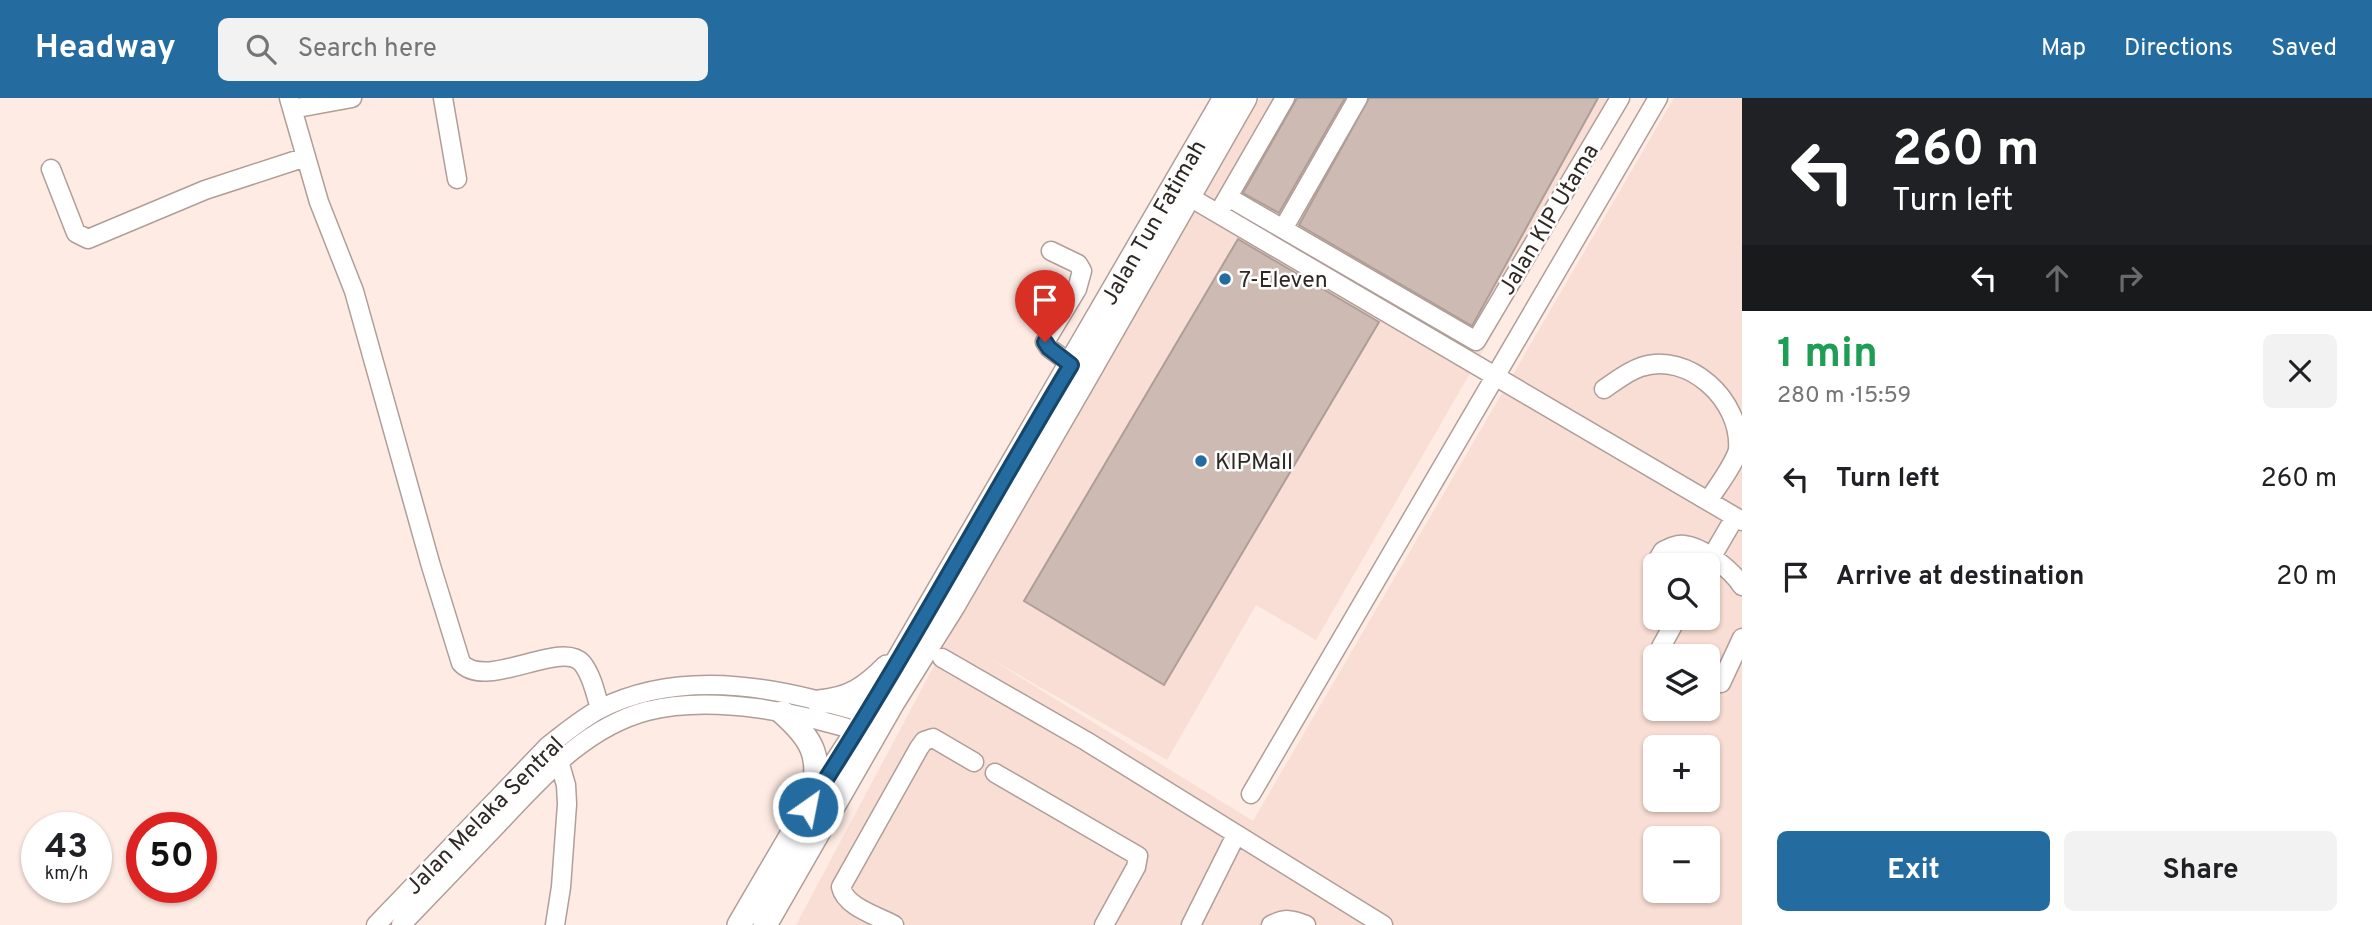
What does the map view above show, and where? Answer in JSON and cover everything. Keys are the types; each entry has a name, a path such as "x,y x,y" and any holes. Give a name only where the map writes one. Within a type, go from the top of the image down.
{"main road":[{"name":"Jalan Tun Fatimah","path":"765,925 839,800 906,647 1225,98"},
{"name":"Jalan Tun Fatimah","path":"739,925 808,807 870,725 953,606 1245,98"},
{"path":"839,800 857,785 876,762 928,670 942,658 942,645 953,623 953,606"},
{"path":"818,702 847,697 860,690 886,669 906,647"},
{"path":"783,713 808,739 815,754 815,784 808,807"}],"street":[{"path":"352,98 290,103 319,202 354,291 461,663 467,669 477,672 572,657 581,662 600,709"},
{"path":"443,98 457,178"},
{"path":"1218,213 1285,98"},
{"path":"1228,197 1283,229 1358,98"},
{"name":"Jalan KIP Utama","path":"1283,229 1476,341 1620,98"},
{"path":"1251,794 1658,98"},
{"path":"51,169 76,233 88,239 205,190 306,157"},
{"path":"1188,196 1738,519 1715,553"},
{"path":"1051,251 1077,264 1082,271 1077,289 1045,342 1071,365"},
{"path":"1077,289 1105,302"},
{"path":"1604,389 1641,367 1661,364 1683,366 1703,376 1720,394 1733,413 1739,433 1738,452 1709,501"},
{"path":"1662,553 1672,546 1684,545 1696,553"},
{"path":"1720,567 1736,576 1742,586"},
{"path":"1721,684 1742,638"},
{"path":"942,658 1086,741 1383,925"},
{"name":"Jalan Melaka Sentral","path":"376,925 548,746 600,709 632,696 697,685 759,689 818,702 870,725"},
{"name":"Jalan Melaka Sentral","path":"401,925 559,761 590,737 617,723 655,709 676,705 706,705 737,706 870,725"},
{"path":"894,925 848,902 842,895 841,887 924,741 933,738 974,762"},
{"path":"555,925 561,887 567,804 566,785 559,761"},
{"path":"995,773 1138,856 1136,867 1104,925"},
{"path":"1191,925 1236,835"},
{"path":"1272,925 1292,919 1306,925"}],"shaded area":[{"path":"1260,98 1629,98 1316,640 1256,605 1167,760 984,655 1253,821 1674,98 1742,98 1742,925 796,925 951,634"}],"building":[{"path":"1297,98 1345,98 1279,213 1243,193"},
{"path":"1369,98 1598,98 1472,326 1299,225"},
{"name":"KIPMall","path":"1238,239 1379,322 1164,685 1024,601"}],"place":[{"name":"7-Eleven","path":"1225,279"},
{"name":"KIPMall","path":"1201,461"}],"route":[{"path":"808,807 857,731 1071,365 1045,342"}]}
